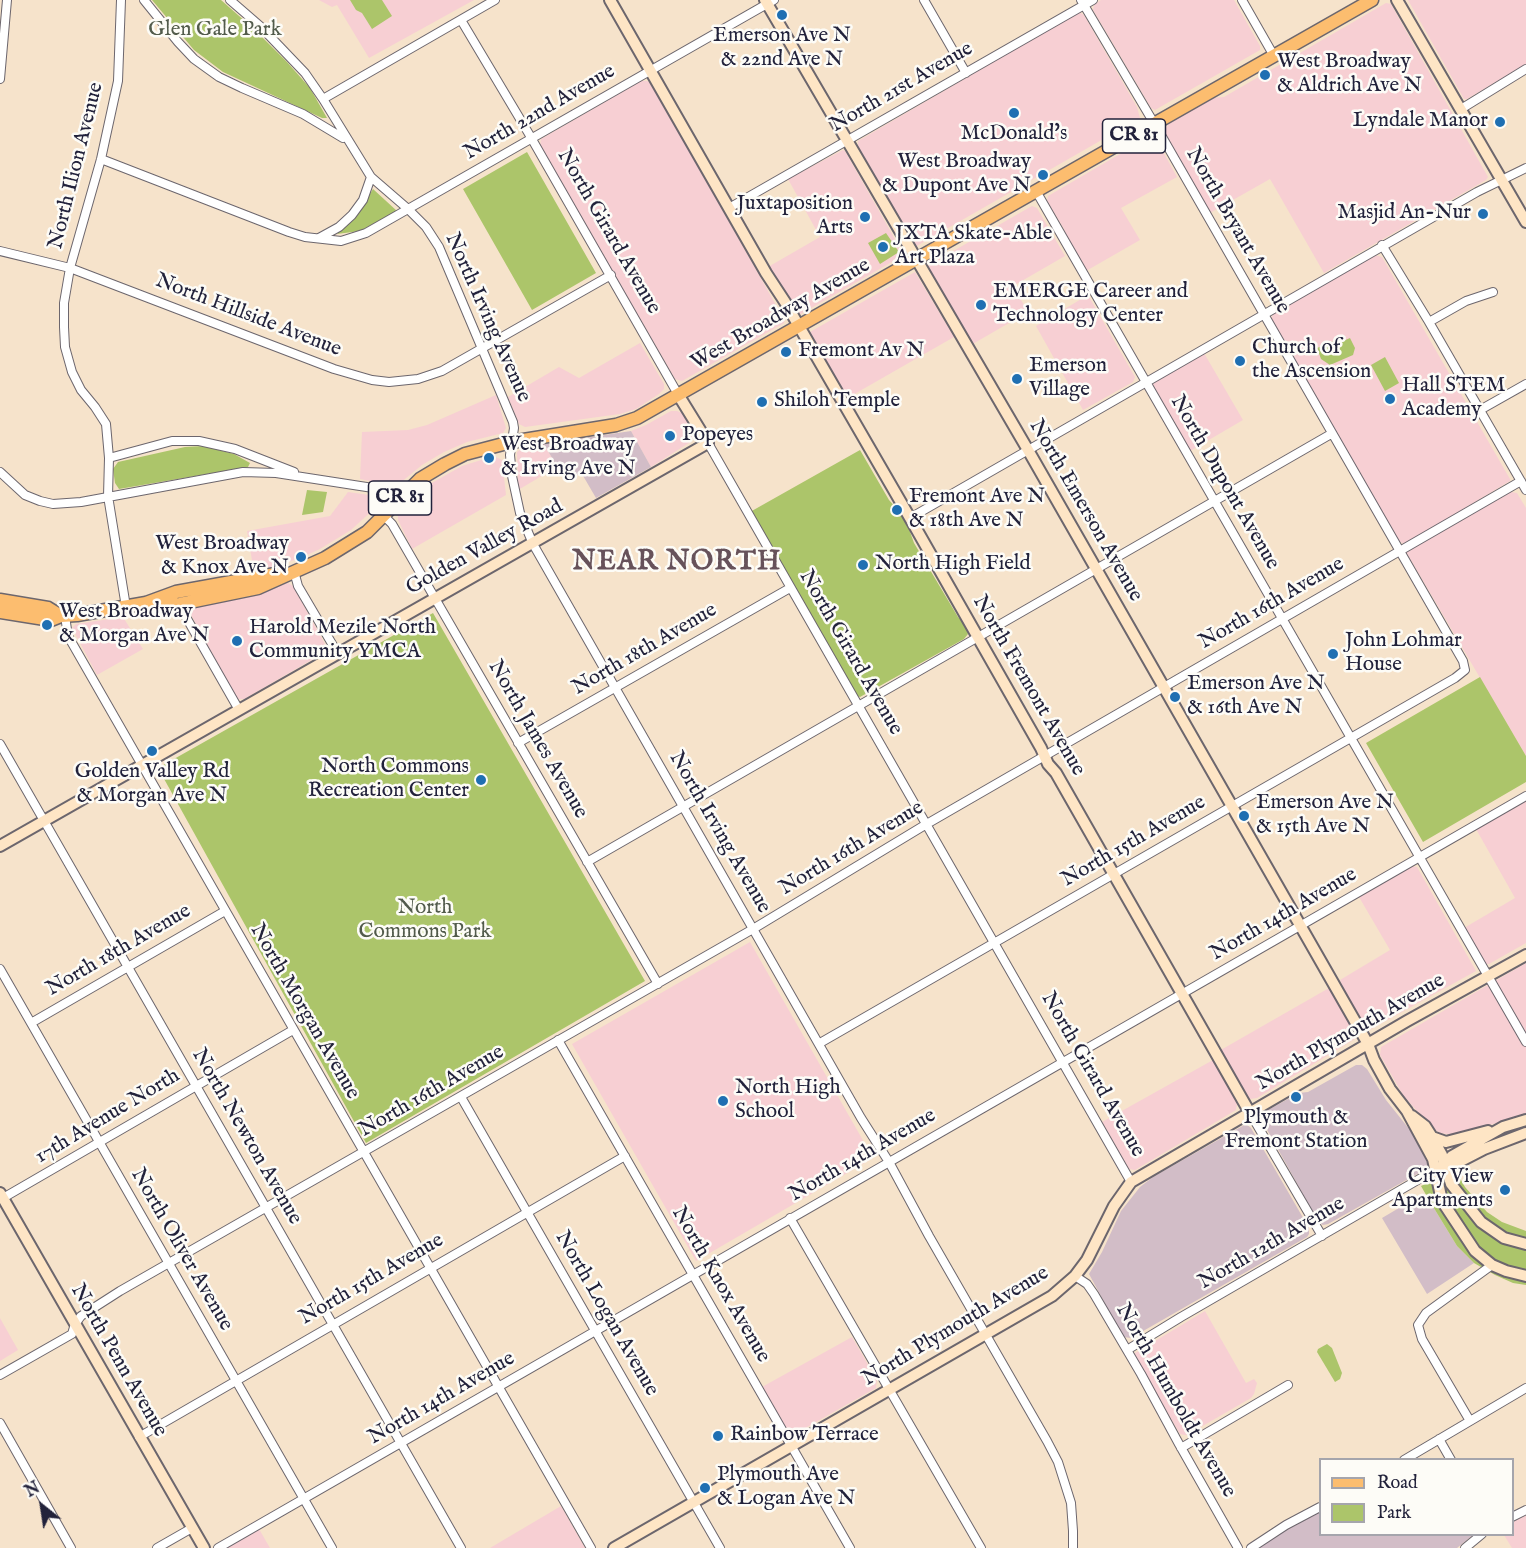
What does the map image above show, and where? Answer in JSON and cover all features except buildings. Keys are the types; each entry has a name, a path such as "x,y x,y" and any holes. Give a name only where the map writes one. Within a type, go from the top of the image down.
{"main road":[{"name":"West Broadway Avenue","path":"146,603 180,604 258,588 326,558 367,532 420,479 465,454 511,442 616,425 638,418 1372,0"},
{"name":"West Broadway Avenue","path":"0,612 51,620 63,616 146,603 176,592 255,576 294,571"},
{"name":"West Broadway Avenue","path":"0,600 48,608 63,616"}],"street":[{"path":"0,79 7,0"},
{"name":"North Ilion Avenue","path":"121,0 118,81 101,159 70,268 64,303 65,346 72,372 81,390 106,424 109,458 108,496 126,607"},
{"name":"North Irving Avenue","path":"144,0 178,42 219,77 303,114 347,140"},
{"name":"North Irving Avenue","path":"230,0 283,49 305,73 371,177 426,227 439,247 513,422 510,455 515,496 533,544 861,1118 889,1162 1058,1462 1071,1503 1074,1531 1072,1548"},
{"path":"323,99 495,0"},
{"name":"North Fremont Avenue","path":"610,0 910,518 976,638 1041,748 1050,768 1056,773 1322,1236"},
{"path":"924,0 966,73"},
{"name":"North 21st Avenue","path":"729,208 966,73 1083,3 1094,0"},
{"path":"1242,0 1274,56"},
{"path":"1398,0 1526,222"},
{"name":"North 22nd Avenue","path":"101,159 289,232 341,241 356,238 769,1"},
{"name":"North Emerson Avenue","path":"769,1 1301,926 1368,1044 1374,1060 1407,1111"},
{"name":"North Bryant Avenue","path":"1083,3 1155,124 1463,661 1465,670"},
{"name":"North Girard Avenue","path":"461,20 708,443 1131,1182"},
{"path":"1461,109 1526,69"},
{"path":"910,518 1382,245 1526,168"},
{"path":"318,238 339,226 352,215 363,200 371,177"},
{"name":"North Dupont Avenue","path":"1036,191 1526,1042"},
{"path":"1382,245 1526,490"},
{"name":"North Hillside Avenue","path":"0,251 70,268 334,369 372,380 389,382 418,379 442,371 482,349"},
{"path":"482,349 611,275"},
{"path":"1429,322 1466,301 1493,292"},
{"path":"1480,410 1526,384"},
{"path":"587,862 1331,434"},
{"path":"109,458 172,441 199,441 236,449 310,478"},
{"name":"Golden Valley Road","path":"0,846 708,443"},
{"path":"0,472 25,495 40,501 65,503 243,472 276,473 373,488 394,505"},
{"name":"North 16th Avenue","path":"75,1324 81,1316 266,1207 658,984 926,825 1521,481"},
{"name":"North James Avenue","path":"383,515 392,524 658,984"},
{"path":"294,571 298,586 338,654"},
{"name":"North 18th Avenue","path":"518,743 790,588"},
{"path":"180,604 239,710"},
{"name":"North Morgan Avenue","path":"63,616 68,636 591,1548"},
{"name":"North 15th Avenue","path":"820,1043 1455,678 1465,670"},
{"name":"North Newton Avenue","path":"0,744 461,1548"},
{"name":"North 14th Avenue","path":"218,1548 1526,796"},
{"name":"North 18th Avenue","path":"31,1023 225,911"},
{"name":"North Plymouth Avenue","path":"614,1548 1052,1296 1075,1276 1087,1260 1114,1206 1131,1182 1526,955"},
{"name":"North Oliver Avenue","path":"0,969 332,1548"},
{"name":"17th Avenue North","path":"2,1196 293,1030"},
{"name":"North Knox Avenue","path":"558,1041 850,1548"},
{"name":"North Logan Avenue","path":"461,1097 720,1548"},
{"path":"1407,1111 1425,1126 1442,1155 1440,1168 1442,1201 1475,1251 1492,1265 1526,1276"},
{"path":"1407,1111 1433,1159 1481,1222 1504,1238 1526,1244"},
{"path":"1432,1137 1446,1142 1526,1120"},
{"path":"1440,1168 1452,1156 1503,1127"},
{"path":"1440,1168 1455,1164 1484,1149 1526,1133"},
{"name":"North 15th Avenue","path":"139,1437 625,1156"},
{"name":"North 12th Avenue","path":"1127,1350 1440,1168"},
{"name":"North Penn Avenue","path":"2,1196 204,1548"},
{"path":"790,1218 981,1548"},
{"path":"1470,1421 1422,1339 1419,1325 1426,1313 1492,1265"},
{"name":"North Humboldt Avenue","path":"1075,1276 1089,1287 1127,1350 1238,1548"},
{"path":"0,1375 72,1334 75,1324"},
{"path":"1181,1448 1288,1384"},
{"path":"1407,1458 1526,1388"},
{"path":"0,1424 72,1548"},
{"path":"1439,1438 1449,1458"},
{"path":"1251,1548 1296,1519 1319,1508"},
{"path":"157,1548 192,1528"},
{"path":"1465,1548 1480,1536"}],"shaded area":[{"path":"319,0 474,0 369,58 337,5 332,7"},
{"path":"1101,0 1234,0 1260,46 1260,50 1155,110 1151,108 1093,10 1094,5"},
{"path":"1408,0 1526,0 1526,64 1464,99"},
{"path":"1386,3 1391,4 1488,177 1324,273 1270,179 1210,213 1165,137 1165,129 1169,123 1209,98 1224,97"},
{"path":"1079,12 1084,15 1137,107 1140,118 915,247 858,148 858,141"},
{"path":"641,81 651,83 785,318 784,323 682,381 675,379 540,146 541,139"},
{"path":"1151,136 1155,137 1177,177 1121,208 1140,240 1086,271 1047,201 1048,196"},
{"path":"843,150 904,255 799,315 768,267 820,237 788,179"},
{"path":"1032,206 1037,208 1065,256 1013,286 1028,312 971,345 927,266"},
{"name":"Hall STEM Academy","path":"1375,255 1382,257 1510,479 1405,544 1397,538 1271,320 1273,313"},
{"path":"915,272 954,337 844,400 810,332"},
{"path":"1088,295 1135,377 1133,382 1083,410 1036,326"},
{"path":"640,343 664,384 664,389 659,394 636,409 620,414 525,427 519,424 508,397 559,367 579,378"},
{"path":"1204,353 1243,420 1190,451 1152,386 1155,381"},
{"path":"496,395 506,428 503,433 467,442 444,452 422,465 394,488 387,490 375,482 360,479 362,432 408,430 427,425"},
{"path":"671,411 682,413 693,433 692,441 651,467 631,431"},
{"path":"631,431 651,467 596,498 582,474 563,477 544,444"},
{"path":"544,444 557,467 518,490 517,452"},
{"path":"494,456 502,460 506,495 412,549 398,520 398,513 430,484 462,466"},
{"path":"348,492 369,495 375,502 375,508 351,530 320,549 298,559 254,572 247,531 330,516"},
{"path":"1511,492 1517,493 1526,508 1526,756 1406,552"},
{"path":"288,583 293,586 326,649 322,654 244,699 237,699 190,610 192,607"},
{"path":"123,617 143,649 97,675 72,628 76,624"},
{"path":"1526,800 1526,943 1486,964 1464,928 1515,898 1476,829"},
{"path":"1412,866 1417,867 1476,971 1366,1032 1347,1002 1340,980 1390,950 1359,897"},
{"name":"North High School","path":"750,942 873,1158 696,1261 572,1044"},
{"path":"1526,963 1526,1115 1453,1135 1440,1133 1431,1127 1403,1095 1380,1055 1381,1047"},
{"path":"1329,988 1356,1035 1355,1039 1257,1098 1246,1097 1219,1051"},
{"path":"1213,1060 1237,1104 1236,1110 1135,1170 1129,1169 1102,1122"},
{"path":"1356,1065 1362,1065 1367,1069 1386,1100 1414,1135 1428,1165 1426,1169 1323,1225 1319,1223 1260,1117 1264,1112 1299,1093 1308,1092"},
{"path":"1246,1124 1251,1128 1309,1228 1309,1234 1131,1338 1123,1337 1089,1274 1121,1211 1140,1187 1153,1177"},
{"path":"1421,1195 1429,1200 1457,1246 1474,1263 1427,1294 1382,1218"},
{"path":"1205,1311 1246,1383 1254,1379 1257,1383 1251,1398 1184,1435 1180,1434 1134,1356 1135,1353"},
{"path":"0,1318 18,1350 0,1361"},
{"path":"852,1337 877,1380 876,1388 795,1434 788,1433 762,1387"},
{"path":"561,1506 585,1548 490,1548"},
{"path":"1319,1511 1319,1536 1472,1536 1457,1548 1259,1548 1287,1527"},
{"path":"1526,1515 1526,1548 1512,1548 1505,1536 1514,1536 1514,1521"},
{"path":"259,1529 270,1548 227,1548"}],"green space":[{"name":"Glen Gale Park","path":"152,0 221,0 287,62 310,88 327,118 322,118 223,72 194,50"},
{"path":"350,0 382,0 392,16 372,29"},
{"path":"527,152 596,273 532,310 463,189"},
{"path":"373,189 397,211 360,231 337,234 357,215"},
{"name":"JXTA Skate-Able Art Plaza","path":"886,233 899,252 880,264 868,243"},
{"path":"1341,338 1343,341 1350,338 1355,348 1353,355 1330,365 1321,359 1317,348"},
{"path":"1385,357 1399,383 1385,391 1371,365"},
{"path":"203,446 234,454 250,463 248,467 119,489 115,483 113,469 118,462 185,447"},
{"path":"860,450 889,500 898,510 914,543 958,617 966,625 968,634 964,639 860,697 855,695 750,512"},
{"path":"307,490 327,492 323,512 302,515"},
{"name":"North Commons Park","path":"433,613 645,981 366,1143 158,768"},
{"path":"1480,677 1526,756 1526,782 1423,842 1366,743"},
{"path":"1459,1168 1465,1187 1487,1212 1502,1222 1526,1231 1526,1285 1513,1283 1474,1263 1457,1246 1421,1186"},
{"path":"1327,1344 1332,1348 1342,1373 1340,1379 1335,1382 1317,1352"}],"place":[{"name":"Emerson Ave N & 22nd Ave N","path":"782,15"},
{"name":"West Broadway & Aldrich Ave N","path":"1265,75"},
{"name":"McDonald's","path":"1014,113"},
{"name":"Lyndale Manor","path":"1500,122"},
{"name":"West Broadway & Dupont Ave N","path":"1043,175"},
{"name":"Masjid An-Nur","path":"1483,214"},
{"name":"Juxtaposition Arts","path":"865,217"},
{"name":"JXTA Skate-Able Art Plaza","path":"883,247"},
{"name":"EMERGE Career and Technology Center","path":"981,305"},
{"name":"Fremont Av N","path":"786,352"},
{"name":"Church of the Ascension","path":"1240,361"},
{"name":"Emerson Village","path":"1017,379"},
{"name":"Hall STEM Academy","path":"1390,399"},
{"name":"Shiloh Temple","path":"762,402"},
{"name":"Popeyes","path":"670,436"},
{"name":"West Broadway & Irving Ave N","path":"489,458"},
{"name":"Fremont Ave N & 18th Ave N","path":"897,510"},
{"name":"West Broadway & Knox Ave N","path":"301,557"},
{"name":"North High Field","path":"863,565"},
{"name":"West Broadway & Morgan Ave N","path":"47,625"},
{"name":"Harold Mezile North Community YMCA","path":"237,641"},
{"name":"John Lohmar House","path":"1333,654"},
{"name":"Emerson Ave N & 16th Ave N","path":"1175,697"},
{"name":"Golden Valley Rd & Morgan Ave N","path":"152,751"},
{"name":"North Commons Recreation Center","path":"481,780"},
{"name":"Emerson Ave N & 15th Ave N","path":"1244,816"},
{"name":"Plymouth & Fremont Station","path":"1296,1097"},
{"name":"North High School","path":"723,1101"},
{"name":"City View Apartments","path":"1505,1190"},
{"name":"Rainbow Terrace","path":"718,1436"},
{"name":"Plymouth Ave & Logan Ave N","path":"705,1488"}],"district":[{"name":"NEAR NORTH","path":"677,563"}]}
